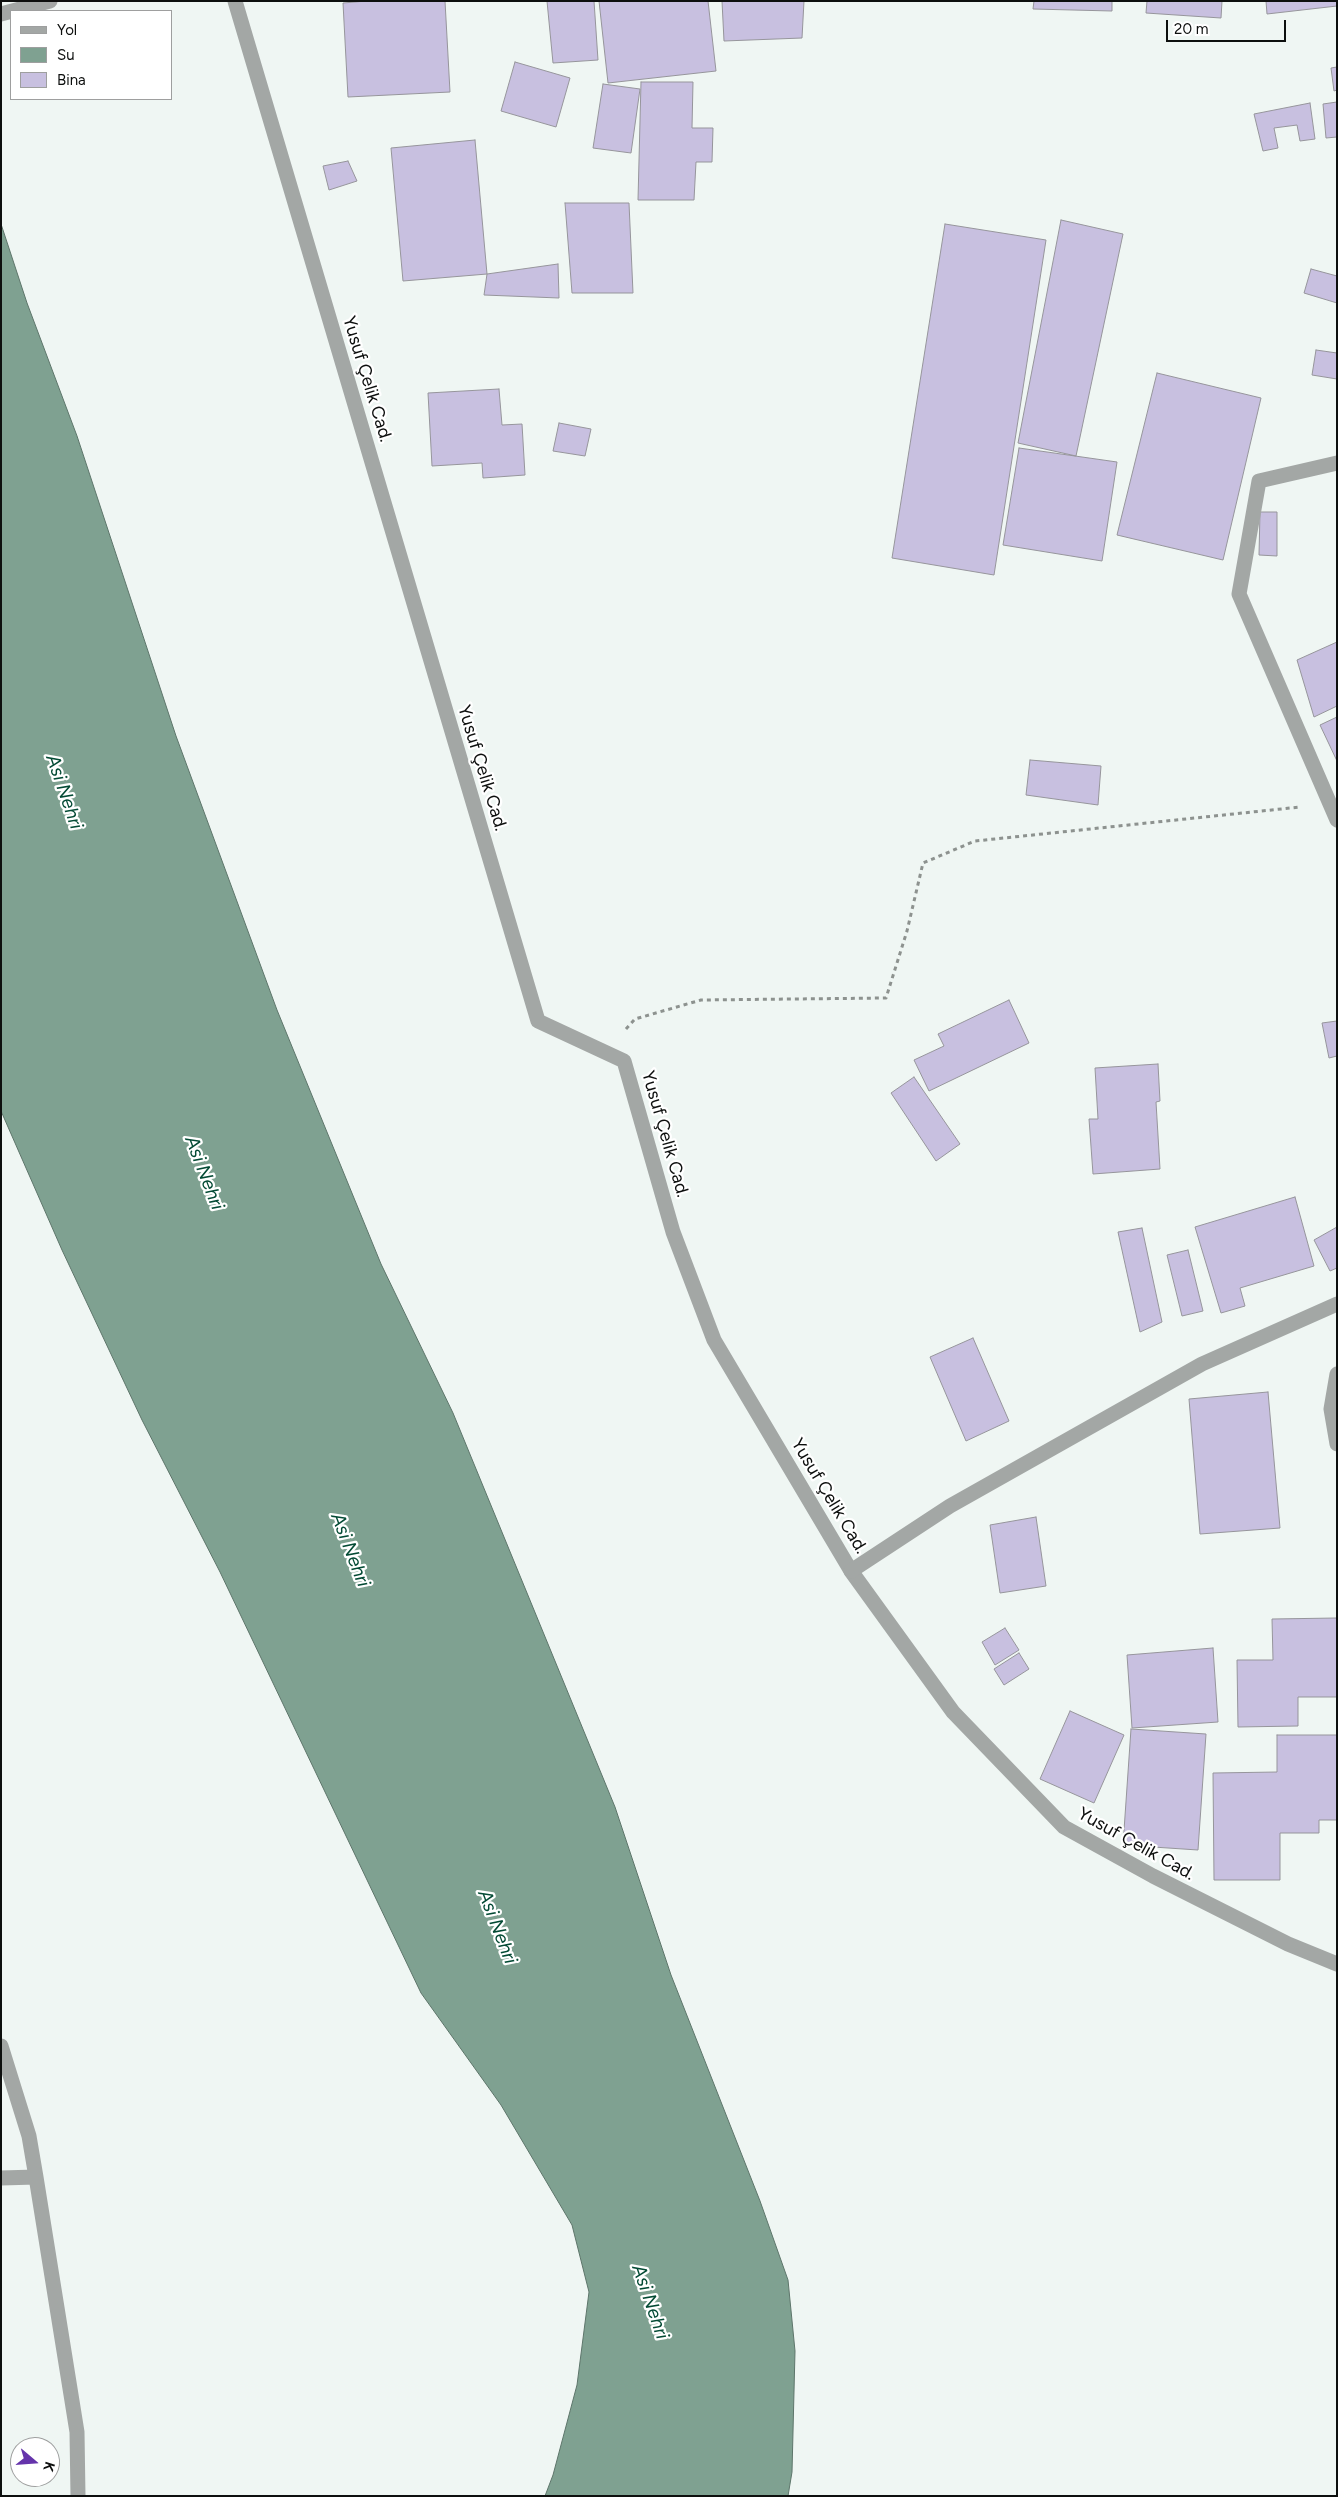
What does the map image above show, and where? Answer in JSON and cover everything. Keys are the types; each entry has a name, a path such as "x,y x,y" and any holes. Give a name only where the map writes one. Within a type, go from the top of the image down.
{"street":[{"path":"16,10 50,1"},
{"name":"Yusuf Çelik Cad.","path":"235,1 538,1021 624,1061 674,1232 714,1340 851,1571 954,1712 1064,1827 1152,1876 1288,1944 1337,1964"},
{"path":"1335,814 1239,594 1260,481 1337,463"},
{"path":"851,1571 950,1506 1202,1364 1337,1304"},
{"path":"1337,1374 1331,1409 1337,1444"},
{"path":"1,2046 29,2136 77,2432 78,2496"},
{"path":"1,2178 36,2177"}],"path":[{"path":"606,1052 634,1019 701,1000 886,998 907,931 923,863 975,841 1306,806 1335,814"}],"water":[{"name":"Asi Nehri","path":"1,224 27,303 77,436 176,736 277,1010 381,1264 453,1413 615,1807 671,1975 760,2201 788,2280 795,2351 792,2472 788,2496 545,2496 553,2475 577,2385 589,2292 572,2225 501,2105 421,1993 220,1572 142,1420 62,1250 1,1111"}],"building":[{"path":"367,1 445,1 450,92 348,97 343,3"},
{"path":"547,1 594,1 598,60 553,63"},
{"path":"599,1 708,1 716,71 608,83"},
{"path":"722,1 804,1 802,38 724,41"},
{"path":"1034,1 1112,1 1112,11 1033,9"},
{"path":"1147,1 1222,1 1221,18 1146,13"},
{"path":"1266,1 1337,1 1337,6 1267,14"},
{"path":"515,62 570,78 556,127 501,111"},
{"path":"1337,67 1337,90 1334,91 1331,68"},
{"path":"641,82 693,82 692,128 713,128 712,162 696,162 694,200 638,200"},
{"path":"603,84 640,89 631,153 593,148"},
{"path":"1337,102 1337,137 1326,138 1323,104"},
{"path":"1310,103 1315,139 1300,141 1297,125 1274,128 1278,148 1263,151 1254,114"},
{"path":"475,140 487,274 403,281 391,148"},
{"path":"348,161 357,181 329,190 323,166"},
{"path":"565,203 629,203 633,293 572,293"},
{"path":"1061,220 1123,234 1076,456 1018,443"},
{"path":"945,224 1046,240 994,575 892,558"},
{"path":"558,264 559,298 484,295 487,274"},
{"path":"1311,269 1337,276 1337,303 1304,293"},
{"path":"1316,350 1337,353 1337,379 1312,375"},
{"path":"1157,373 1261,398 1223,560 1117,535"},
{"path":"499,389 502,425 522,424 525,475 483,478 482,463 432,466 428,393"},
{"path":"559,423 591,429 585,456 553,451"},
{"path":"1019,448 1117,462 1102,561 1003,545"},
{"path":"1260,512 1277,512 1277,556 1259,555"},
{"path":"1337,642 1337,706 1314,717 1297,660"},
{"path":"1337,717 1337,761 1320,725"},
{"path":"1030,760 1101,766 1098,805 1026,795"},
{"path":"1009,1000 1029,1043 929,1091 914,1060 944,1046 938,1034"},
{"path":"1337,1021 1337,1056 1329,1058 1322,1023"},
{"path":"1158,1064 1160,1101 1156,1102 1160,1169 1093,1174 1089,1119 1098,1119 1095,1068"},
{"path":"914,1077 960,1144 936,1161 891,1093"},
{"path":"1295,1197 1314,1266 1240,1288 1245,1306 1221,1313 1195,1227"},
{"path":"1337,1227 1337,1268 1330,1271 1314,1240"},
{"path":"1142,1228 1162,1322 1140,1332 1118,1232"},
{"path":"1188,1250 1203,1311 1182,1316 1167,1255"},
{"path":"973,1338 1009,1421 966,1441 930,1357"},
{"path":"1268,1392 1280,1528 1200,1534 1189,1399"},
{"path":"1036,1517 1046,1586 1000,1593 990,1525"},
{"path":"1337,1618 1337,1697 1298,1697 1298,1726 1238,1727 1237,1660 1273,1660 1272,1619"},
{"path":"1005,1628 1019,1650 995,1665 982,1642"},
{"path":"1213,1648 1218,1722 1132,1728 1127,1655"},
{"path":"1019,1653 1029,1669 1004,1685 994,1669"},
{"path":"1070,1711 1124,1735 1094,1803 1040,1779"},
{"path":"1131,1729 1206,1734 1198,1850 1123,1845"},
{"path":"1277,1735 1337,1735 1337,1820 1319,1820 1319,1833 1280,1833 1280,1880 1214,1880 1213,1773 1277,1772"}]}
